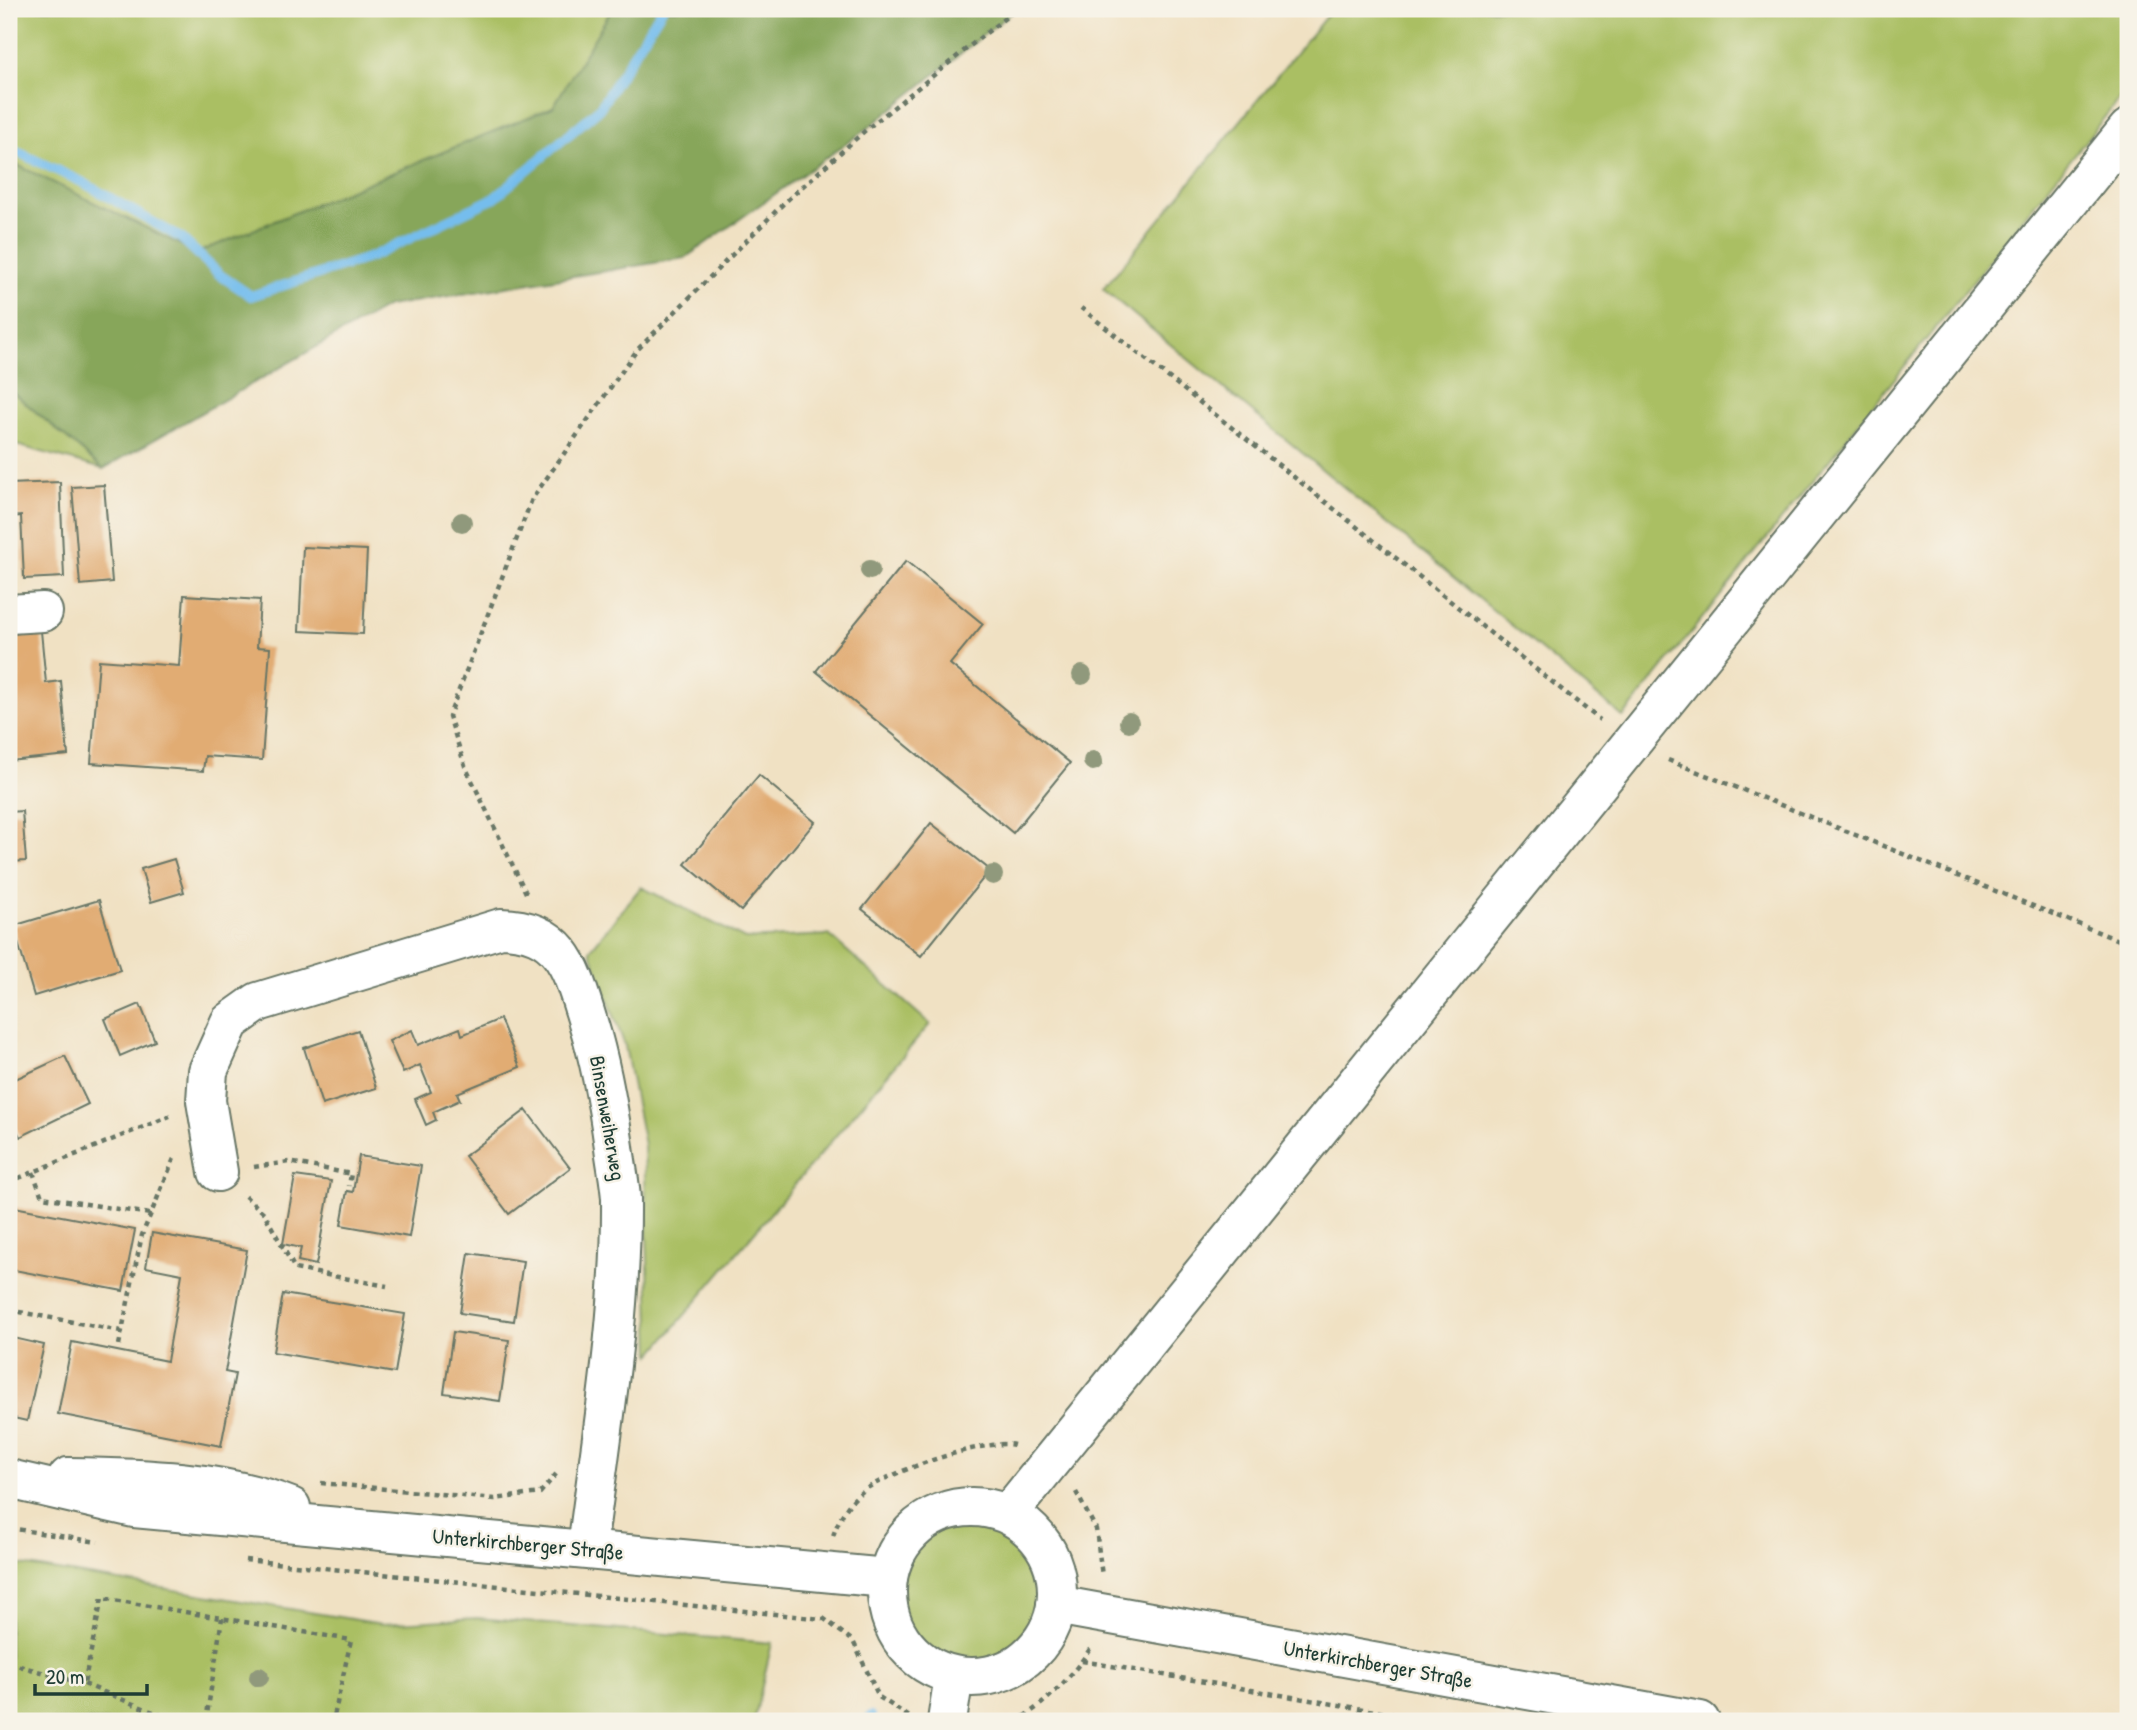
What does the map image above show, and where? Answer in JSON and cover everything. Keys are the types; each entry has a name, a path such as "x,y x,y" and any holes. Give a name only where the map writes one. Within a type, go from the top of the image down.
{"main road":[{"path":"1008,1514 2128,130"},
{"path":"218,1172 206,1101 208,1071 230,1022 258,1002 470,936 500,928 521,928"},
{"name":"Binsenweiherweg","path":"521,928 540,935 559,949 573,973 603,1069 621,1197 616,1324 587,1548"},
{"name":"Unterkirchberger Straße","path":"9,1477 134,1508 587,1548 887,1578"},
{"path":"970,1506 1008,1514 1030,1529 1047,1551 1056,1577 1056,1605 1048,1631 1031,1654 1008,1669 980,1677 954,1676 929,1666 908,1650 894,1628 886,1603 887,1578 903,1542 911,1531 932,1516 970,1506"},
{"name":"Unterkirchberger Straße","path":"1056,1605 1700,1721"},
{"path":"932,1720 954,1676"}],"path":[{"path":"521,928 528,896 465,766 449,716 532,499 637,350 784,203 868,128 1016,9"},
{"path":"1081,309 1632,746 2128,944"},
{"path":"9,1182 206,1101"},
{"path":"119,1345 142,1235 166,1173 206,1101"},
{"path":"218,1172 289,1162 351,1174 349,1186"},
{"path":"33,1172 42,1197 150,1214"},
{"path":"218,1172 264,1213 295,1269 387,1286"},
{"path":"9,1310 122,1331"},
{"path":"317,1483 495,1499 540,1493 564,1466"},
{"path":"823,1619 830,1572 831,1541 837,1524"},
{"path":"277,1564 823,1619 853,1641 879,1697 907,1717 932,1720"},
{"path":"84,1684 102,1598 351,1640 333,1721"},
{"path":"206,1721 222,1618"},
{"path":"1082,1661 1433,1721"},
{"path":"9,1663 84,1684 173,1721 181,1721"}],"green space":[{"path":"9,9 612,9 553,107 197,253 9,161"},
{"path":"612,9 1016,9 868,128 685,258 388,306 103,469 9,389 9,161 197,253 553,107"},
{"path":"1332,9 2128,9 2128,88 1623,717 1103,289"},
{"path":"9,389 103,469 9,443"},
{"path":"641,887 745,939 829,935 930,1024 651,1355 644,1145 625,1046 590,950"},
{"path":"972,1507 1005,1513 1032,1532 1051,1559 1057,1592 1051,1625 1032,1652 1005,1671 972,1677 939,1671 912,1652 893,1625 887,1592 893,1559 912,1532 939,1513"},
{"path":"9,1563 382,1624 477,1618 772,1643 754,1721 9,1721"}],"building":[{"path":"60,482 64,577 24,579 21,516 9,517 9,484"},
{"path":"104,485 112,582 80,585 72,487"},
{"path":"303,547 367,550 363,634 299,631"},
{"path":"906,561 983,624 950,664 1070,763 1013,833 816,671"},
{"path":"184,595 260,600 257,647 270,648 262,760 205,756 203,771 91,763 99,660 179,666"},
{"path":"41,631 46,683 61,681 68,755 9,761 9,634"},
{"path":"759,775 815,822 741,911 685,864"},
{"path":"22,811 26,861 9,862 9,812"},
{"path":"931,823 990,870 921,956 862,909"},
{"path":"174,859 184,892 151,902 141,869"},
{"path":"99,900 120,970 34,996 13,926"},
{"path":"140,1004 155,1041 120,1056 105,1019"},
{"path":"500,1019 520,1067 457,1093 460,1100 433,1112 436,1120 426,1125 415,1099 431,1092 420,1065 403,1073 389,1041 412,1030 418,1045 460,1028 462,1035"},
{"path":"358,1030 376,1088 322,1105 304,1048"},
{"path":"65,1056 88,1104 20,1137 9,1114 9,1082"},
{"path":"526,1110 570,1168 509,1214 465,1156"},
{"path":"359,1156 421,1166 409,1237 341,1225 347,1191 353,1192"},
{"path":"295,1176 331,1181 316,1265 298,1261 301,1248 283,1244"},
{"path":"9,1206 135,1230 123,1291 9,1269"},
{"path":"152,1233 247,1250 225,1372 235,1374 221,1446 58,1414 72,1342 167,1361 182,1274 146,1267"},
{"path":"469,1253 523,1261 514,1321 460,1313"},
{"path":"283,1294 405,1314 395,1373 273,1352"},
{"path":"453,1332 509,1340 500,1401 444,1393"},
{"path":"9,1337 44,1345 27,1421 9,1417"}],"waterway":[{"path":"9,148 82,182 181,238 220,275 251,296 371,257 494,198 599,109 662,9"},
{"path":"870,1721 871,1716"}]}
